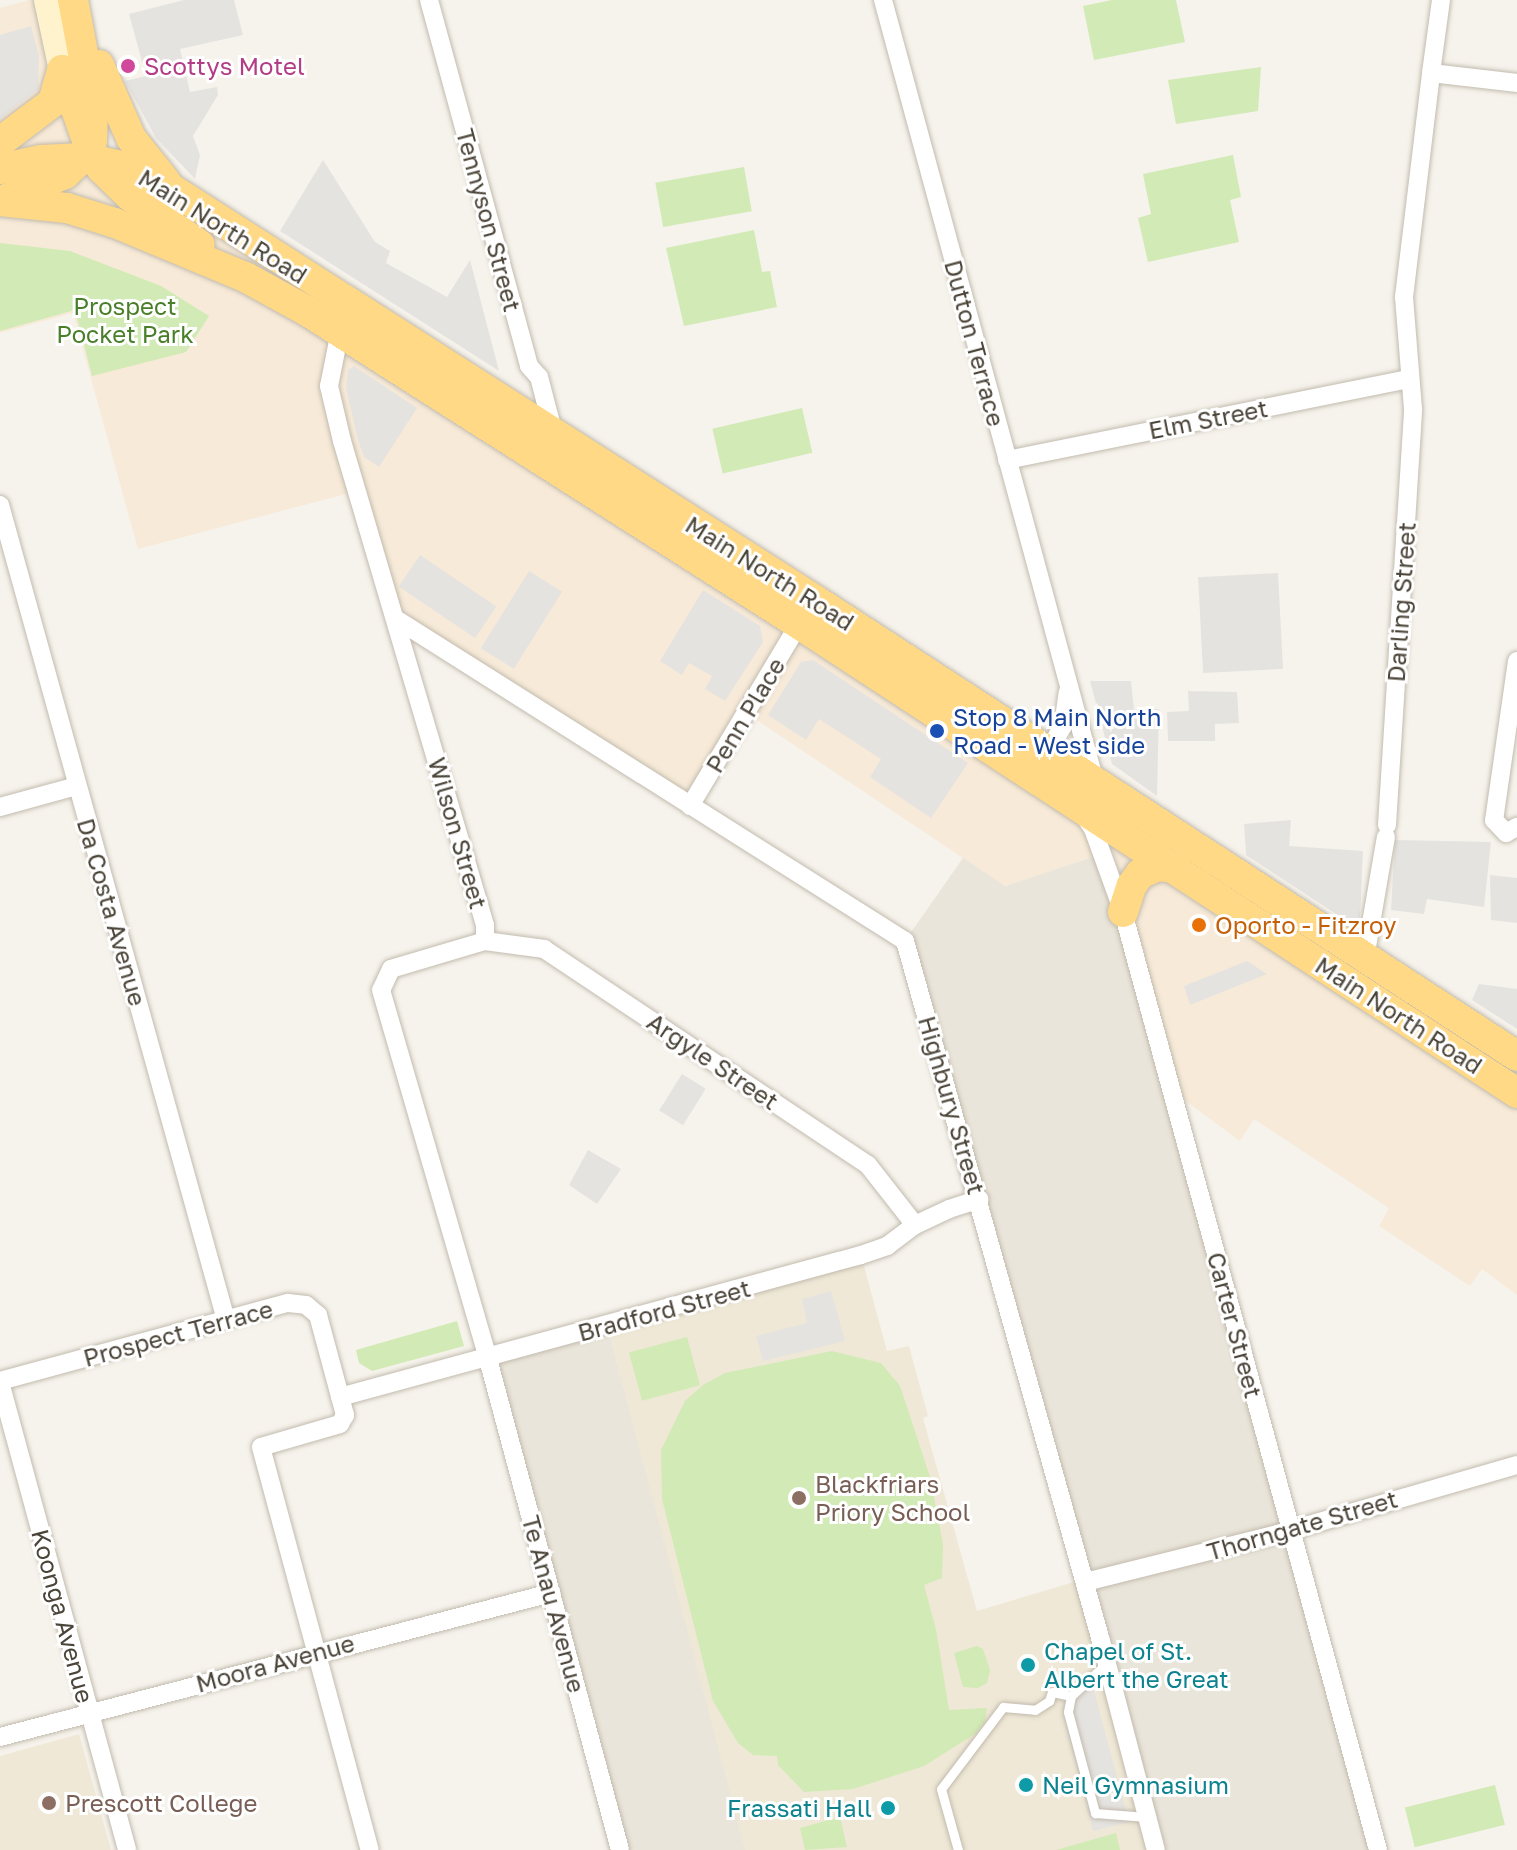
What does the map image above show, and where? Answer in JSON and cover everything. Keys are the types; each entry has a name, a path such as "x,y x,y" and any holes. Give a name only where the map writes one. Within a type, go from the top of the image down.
{"highway":[{"path":"1,201 59,178 89,155 94,128 93,106 75,0"},
{"path":"75,0 108,91 125,126 148,162 182,197"},
{"path":"0,142 53,102 62,70"},
{"path":"62,70 89,155 130,196 247,278"},
{"name":"Main North Road","path":"0,169 41,160 89,155 142,173 182,197 554,436 807,612 1358,971 1517,1093"},
{"name":"Main North Road","path":"1,201 59,207 98,217 247,278 807,612"},
{"name":"Main North Road","path":"1086,794 1177,868 1358,971 1517,1056"},
{"path":"1123,912 1132,885 1140,874 1158,866 1177,868"}],"main road":[{"path":"47,0 62,70"}],"street":[{"name":"Tennyson Street","path":"429,0 529,366 539,377 554,436"},
{"name":"Dutton Terrace","path":"883,0 1069,685 1086,794"},
{"name":"Darling Street","path":"1358,971 1386,831 1413,409 1404,297 1441,0"},
{"path":"1431,73 1517,83"},
{"name":"Wilson Street","path":"340,331 329,386 485,925 485,941 391,969 381,990 488,1359"},
{"name":"Elm Street","path":"1007,460 1409,379"},
{"name":"Da Costa Avenue","path":"0,505 226,1320"},
{"name":"Penn Place","path":"690,806 807,612"},
{"name":"Highbury Street","path":"396,619 905,941 1085,1582 1156,1850"},
{"path":"1517,661 1494,820 1506,833 1517,827"},
{"name":"Dutton Terrace","path":"1041,764 1063,726 1069,685"},
{"path":"0,807 77,786"},
{"name":"Carter Street","path":"1086,794 1093,829 1123,912 1378,1847"},
{"name":"Argyle Street","path":"485,941 544,949 868,1165 915,1225"},
{"name":"Bradford Street","path":"340,1397 861,1255 887,1246 915,1225 979,1199"},
{"name":"Prospect Terrace","path":"0,1381 288,1303 306,1305 318,1315 340,1397"},
{"name":"Te Anau Avenue","path":"488,1359 620,1850"},
{"name":"Koonga Avenue","path":"0,1381 127,1850"},
{"path":"340,1397 345,1415 340,1424 261,1447 370,1850"},
{"name":"Thorngate Street","path":"1085,1582 1291,1531 1517,1465"},
{"name":"Moora Avenue","path":"0,1737 315,1652 551,1593"},
{"path":"1357,1850 1378,1847"}],"lane":[{"path":"1107,1663 1071,1696 1068,1712 1095,1813 1147,1817"},
{"path":"958,1850 941,1789 1003,1707 1035,1710 1049,1701 1052,1692 1071,1696"}],"shaded area":[{"path":"29,0 68,0 109,152 1517,1071 1517,1295 1482,1269 1470,1286 1379,1226 1389,1208 1254,1119 1240,1141 1183,1099 1113,850 1005,886 746,713 690,806 396,619 357,491 138,549 73,313 0,333 0,8"},
{"path":"184,0 234,0 243,35 180,49 190,92 217,87 218,95 193,136 200,155 195,179 156,138 125,81 146,76 129,14"},
{"path":"31,26 39,56 38,89 0,119 0,35"},
{"path":"323,160 375,242 390,251 386,263 447,297 470,260 499,371 280,231"},
{"path":"354,366 417,408 379,467 364,457 358,440 346,388 348,370"},
{"path":"420,555 496,606 475,638 399,587"},
{"path":"529,571 562,592 514,669 481,648"},
{"path":"1278,573 1283,669 1203,673 1198,577"},
{"path":"703,590 760,626 763,642 725,701 705,689 712,676 689,663 682,675 660,661"},
{"path":"813,660 968,763 931,818 870,777 881,759 819,719 806,740 768,715 801,662"},
{"path":"1090,681 1131,681 1134,710 1159,709 1157,796 1112,764"},
{"path":"1188,691 1237,692 1239,723 1215,724 1215,741 1168,741 1167,712 1189,711"},
{"path":"1291,820 1289,846 1363,851 1360,918 1350,923 1246,855 1244,824"},
{"path":"1395,840 1491,842 1484,907 1427,899 1424,914 1391,910"},
{"path":"1102,854 1378,1850 1156,1850 905,941 965,855 1005,886"},
{"path":"1490,875 1517,878 1517,923 1491,920"},
{"path":"1247,961 1267,974 1190,1005 1184,986"},
{"path":"1479,984 1517,989 1517,1029 1472,1000"},
{"path":"682,1074 706,1089 683,1125 659,1110"},
{"path":"588,1150 621,1169 597,1204 569,1185"},
{"name":"Blackfriars Priory School","path":"861,1255 887,1351 909,1346 928,1416 923,1418 977,1611 1084,1579 1155,1850 745,1850 607,1325"},
{"path":"831,1291 845,1341 763,1361 756,1336 807,1323 802,1299"},
{"path":"607,1325 748,1849 619,1850 487,1357"},
{"path":"1089,1672 1129,1822 1093,1831 1062,1711 1067,1692"},
{"name":"Prescott College","path":"79,1734 111,1850 0,1850 0,1756"}],"green space":[{"path":"1112,0 1176,0 1185,42 1094,60 1083,6"},
{"path":"1261,67 1258,111 1176,124 1168,80"},
{"path":"1233,155 1241,197 1230,200 1239,242 1148,262 1138,218 1151,214 1143,174"},
{"path":"744,167 752,211 663,227 655,183"},
{"path":"754,230 762,272 770,271 777,307 684,326 666,248"},
{"name":"Prospect Pocket Park","path":"0,243 70,251 161,286 209,316 186,352 92,376 75,310 0,331"},
{"path":"802,408 812,453 723,474 712,429"},
{"path":"457,1321 464,1346 372,1371 359,1363 356,1350"},
{"path":"687,1337 700,1385 642,1401 629,1353"},
{"path":"832,1351 881,1363 900,1386 930,1477 943,1544 942,1578 924,1585 936,1629 949,1710 987,1708 985,1722 975,1734 924,1766 853,1789 804,1792 778,1765 777,1756 753,1755 738,1743 713,1701 662,1499 661,1450 685,1401 703,1385 725,1373"},
{"path":"977,1646 983,1649 990,1670 987,1683 978,1688 963,1687 954,1653"},
{"path":"1495,1785 1505,1825 1415,1847 1405,1807"},
{"path":"840,1817 847,1847 805,1850 800,1828"},
{"path":"1116,1833 1120,1850 1056,1850"}],"place":[{"name":"Scottys Motel","path":"128,66"},
{"name":"Stop 8 Main North Road - West side","path":"937,731"},
{"name":"Oporto - Fitzroy","path":"1199,925"},
{"name":"Blackfriars Priory School","path":"799,1498"},
{"name":"Chapel of St. Albert the Great","path":"1028,1665"},
{"name":"Neil Gymnasium","path":"1026,1785"},
{"name":"Prescott College","path":"49,1803"},
{"name":"Frassati Hall","path":"888,1808"}]}
